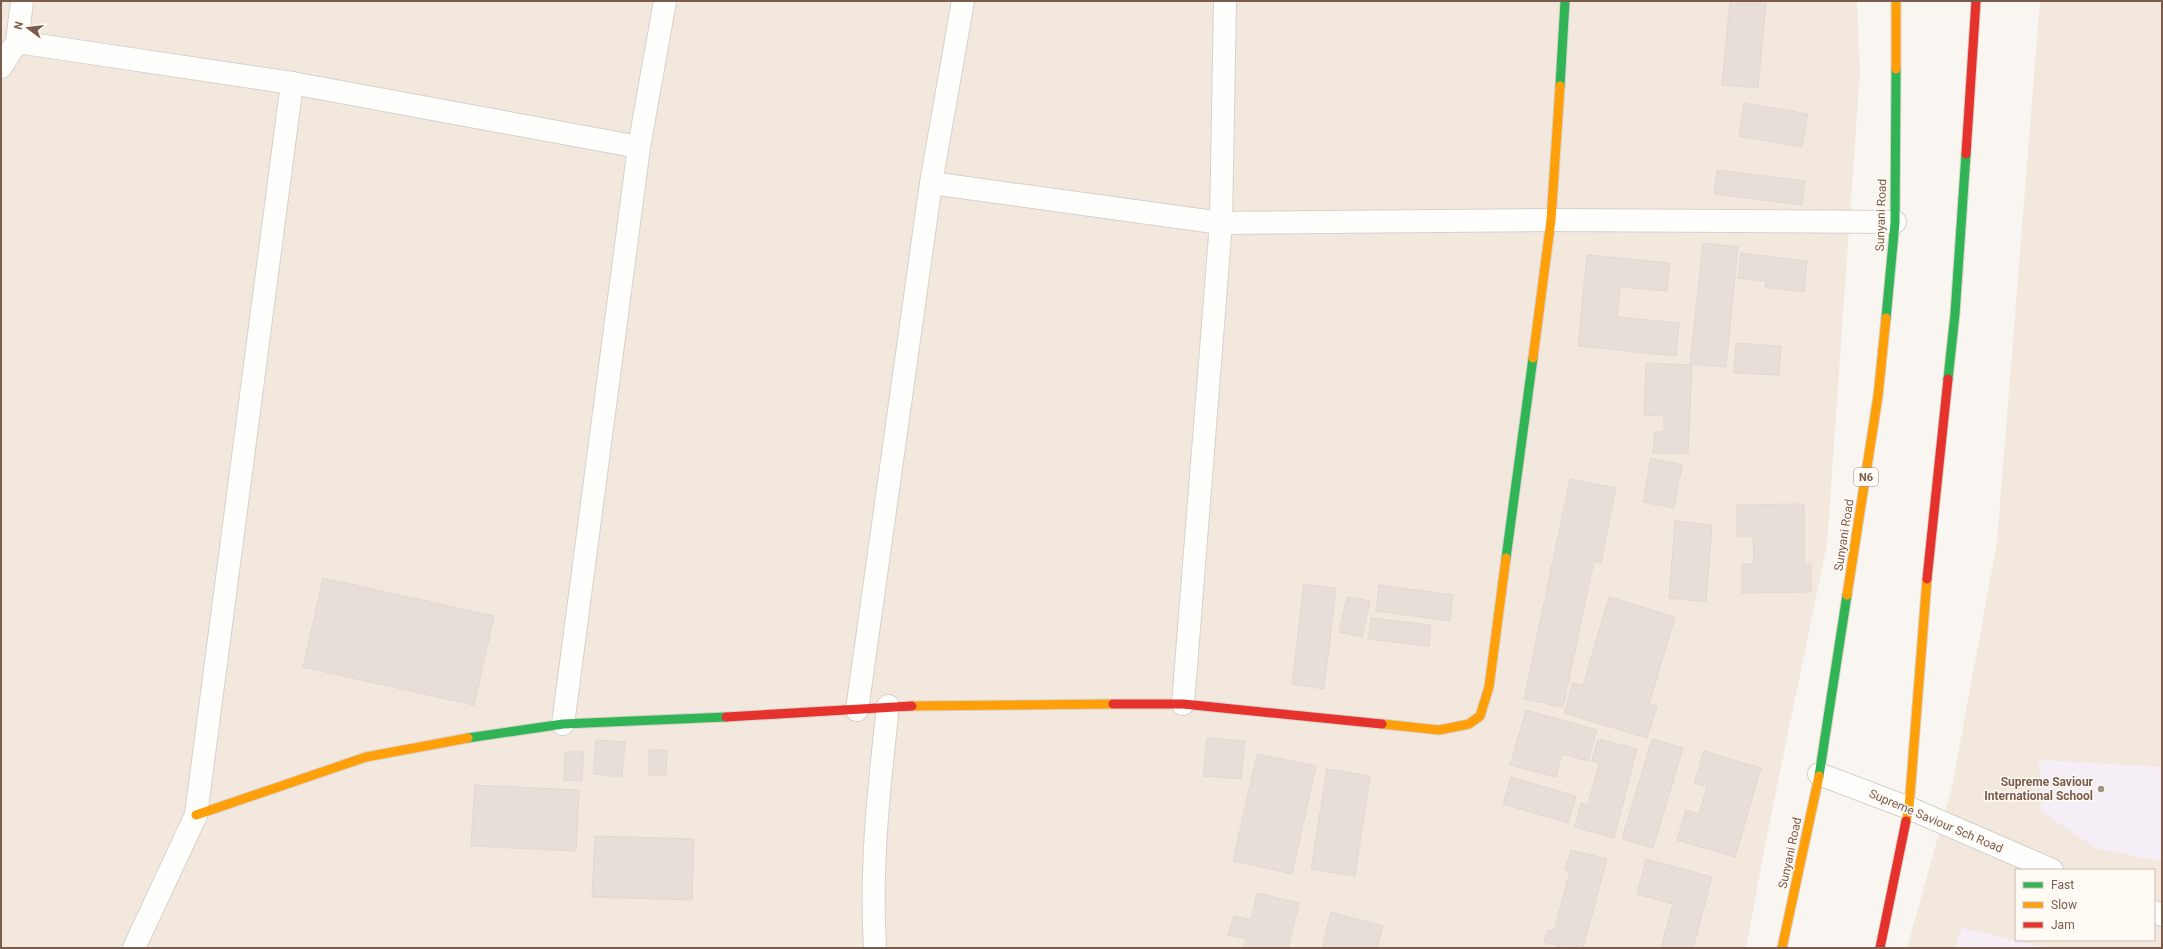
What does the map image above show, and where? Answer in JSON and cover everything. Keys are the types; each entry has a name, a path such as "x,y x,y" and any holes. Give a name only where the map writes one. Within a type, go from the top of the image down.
{"street":[{"path":"1,68 17,42 22,1"},
{"path":"563,724 639,147 665,1"},
{"path":"857,710 931,183 963,1"},
{"path":"1183,704 1221,224 1224,1"},
{"path":"196,815 366,757 423,745 563,724 857,710 888,706 1183,704 1439,730 1472,724 1482,713 1489,687 1551,220 1565,1"},
{"name":"Sunyani Road","path":"1782,948 1819,774 1878,396 1895,222 1896,1"},
{"path":"1880,948 1908,808 1922,622 1955,314 1976,1"},
{"path":"17,42 292,83 639,147"},
{"path":"134,948 196,815 292,83"},
{"path":"931,183 1221,224 1551,220 1895,222"},
{"path":"875,948 873,880 875,827 888,706"},
{"name":"Supreme Saviour Sch Road","path":"1819,774 1908,808 2050,869"}],"shaded area":[{"path":"1,1 1857,1 1860,71 1827,544 1768,830 1746,948 1,948"},
{"path":"2040,1 2162,1 2162,948 1907,948 1952,787 1997,542"},
{"name":"Supreme Saviour International School","path":"2162,750 2162,861 2097,849 2041,811 2039,760 2160,767"},
{"path":"1962,928 2049,948 1955,948"}],"building":[{"path":"1730,1 1766,1 1758,88 1722,85"},
{"path":"1744,103 1808,114 1802,147 1739,136"},
{"path":"1717,170 1805,181 1802,205 1714,194"},
{"path":"1703,243 1738,247 1726,367 1690,364"},
{"path":"1741,253 1807,261 1804,292 1765,287 1766,281 1738,278"},
{"path":"1587,255 1670,263 1667,291 1620,287 1617,317 1679,323 1676,356 1578,346"},
{"path":"1736,343 1781,346 1779,375 1734,373"},
{"path":"1646,363 1692,365 1688,453 1653,453 1655,432 1664,432 1664,416 1644,415"},
{"path":"1651,458 1682,465 1674,508 1643,502"},
{"path":"1570,479 1616,488 1601,563 1594,561 1563,707 1524,699"},
{"path":"1804,504 1804,564 1811,564 1811,592 1742,593 1742,564 1754,564 1753,536 1737,536 1737,505"},
{"path":"1675,521 1712,525 1706,602 1669,598"},
{"path":"323,578 494,616 474,705 303,667"},
{"path":"1304,584 1336,588 1324,689 1292,684"},
{"path":"1379,585 1453,595 1450,621 1376,611"},
{"path":"1347,597 1370,601 1362,637 1339,632"},
{"path":"1609,597 1675,617 1649,704 1657,706 1647,738 1564,713 1573,683 1583,685"},
{"path":"1371,618 1431,625 1429,646 1368,639"},
{"path":"1526,710 1597,730 1588,761 1562,754 1556,777 1510,765"},
{"path":"1207,738 1245,741 1241,779 1203,776"},
{"path":"1598,739 1637,749 1614,838 1575,827 1581,803 1588,805 1599,763 1592,761"},
{"path":"1652,739 1683,748 1653,848 1622,839"},
{"path":"596,740 625,742 622,777 593,774"},
{"path":"649,750 667,750 666,775 649,775"},
{"path":"1704,751 1761,768 1735,857 1677,840 1686,810 1699,814 1707,787 1694,783"},
{"path":"565,752 584,752 582,781 564,780"},
{"path":"1257,754 1316,766 1292,874 1233,861"},
{"path":"1327,769 1370,776 1355,876 1311,869"},
{"path":"1511,777 1576,796 1568,823 1503,804"},
{"path":"475,785 579,790 576,851 471,846"},
{"path":"595,836 694,839 692,900 592,897"},
{"path":"1571,850 1607,859 1583,948 1565,948 1544,942 1548,930 1554,931 1570,871 1565,870"},
{"path":"1646,859 1712,877 1693,948 1661,948 1673,904 1637,894"},
{"path":"1257,893 1299,903 1288,948 1244,948 1246,939 1228,935 1234,916 1251,920"},
{"path":"1331,912 1383,926 1377,948 1322,948"}],"traffic: fast":[{"path":"1560,86 1565,1"},
{"path":"1886,318 1895,222 1896,69"},
{"path":"1948,379 1955,314 1966,154"},
{"path":"1506,558 1533,358"},
{"path":"1819,776 1847,595"},
{"path":"468,738 563,724 726,717"}],"traffic: slow":[{"path":"1896,1 1896,69"},
{"path":"1533,358 1551,220 1560,86"},
{"path":"1847,595 1878,396 1886,318"},
{"path":"1382,724 1439,730 1469,724 1480,716 1489,687 1506,558"},
{"path":"1906,821 1909,808 1927,579"},
{"path":"912,706 1113,704"},
{"path":"196,815 366,757 468,738"},
{"path":"1782,948 1819,776"}],"traffic: jam":[{"path":"1966,154 1976,1"},
{"path":"1927,579 1948,379"},
{"path":"1113,704 1183,704 1382,724"},
{"path":"726,717 912,706"},
{"path":"1880,948 1906,821"}],"place":[{"name":"Supreme Saviour International School","path":"2101,789"}]}
